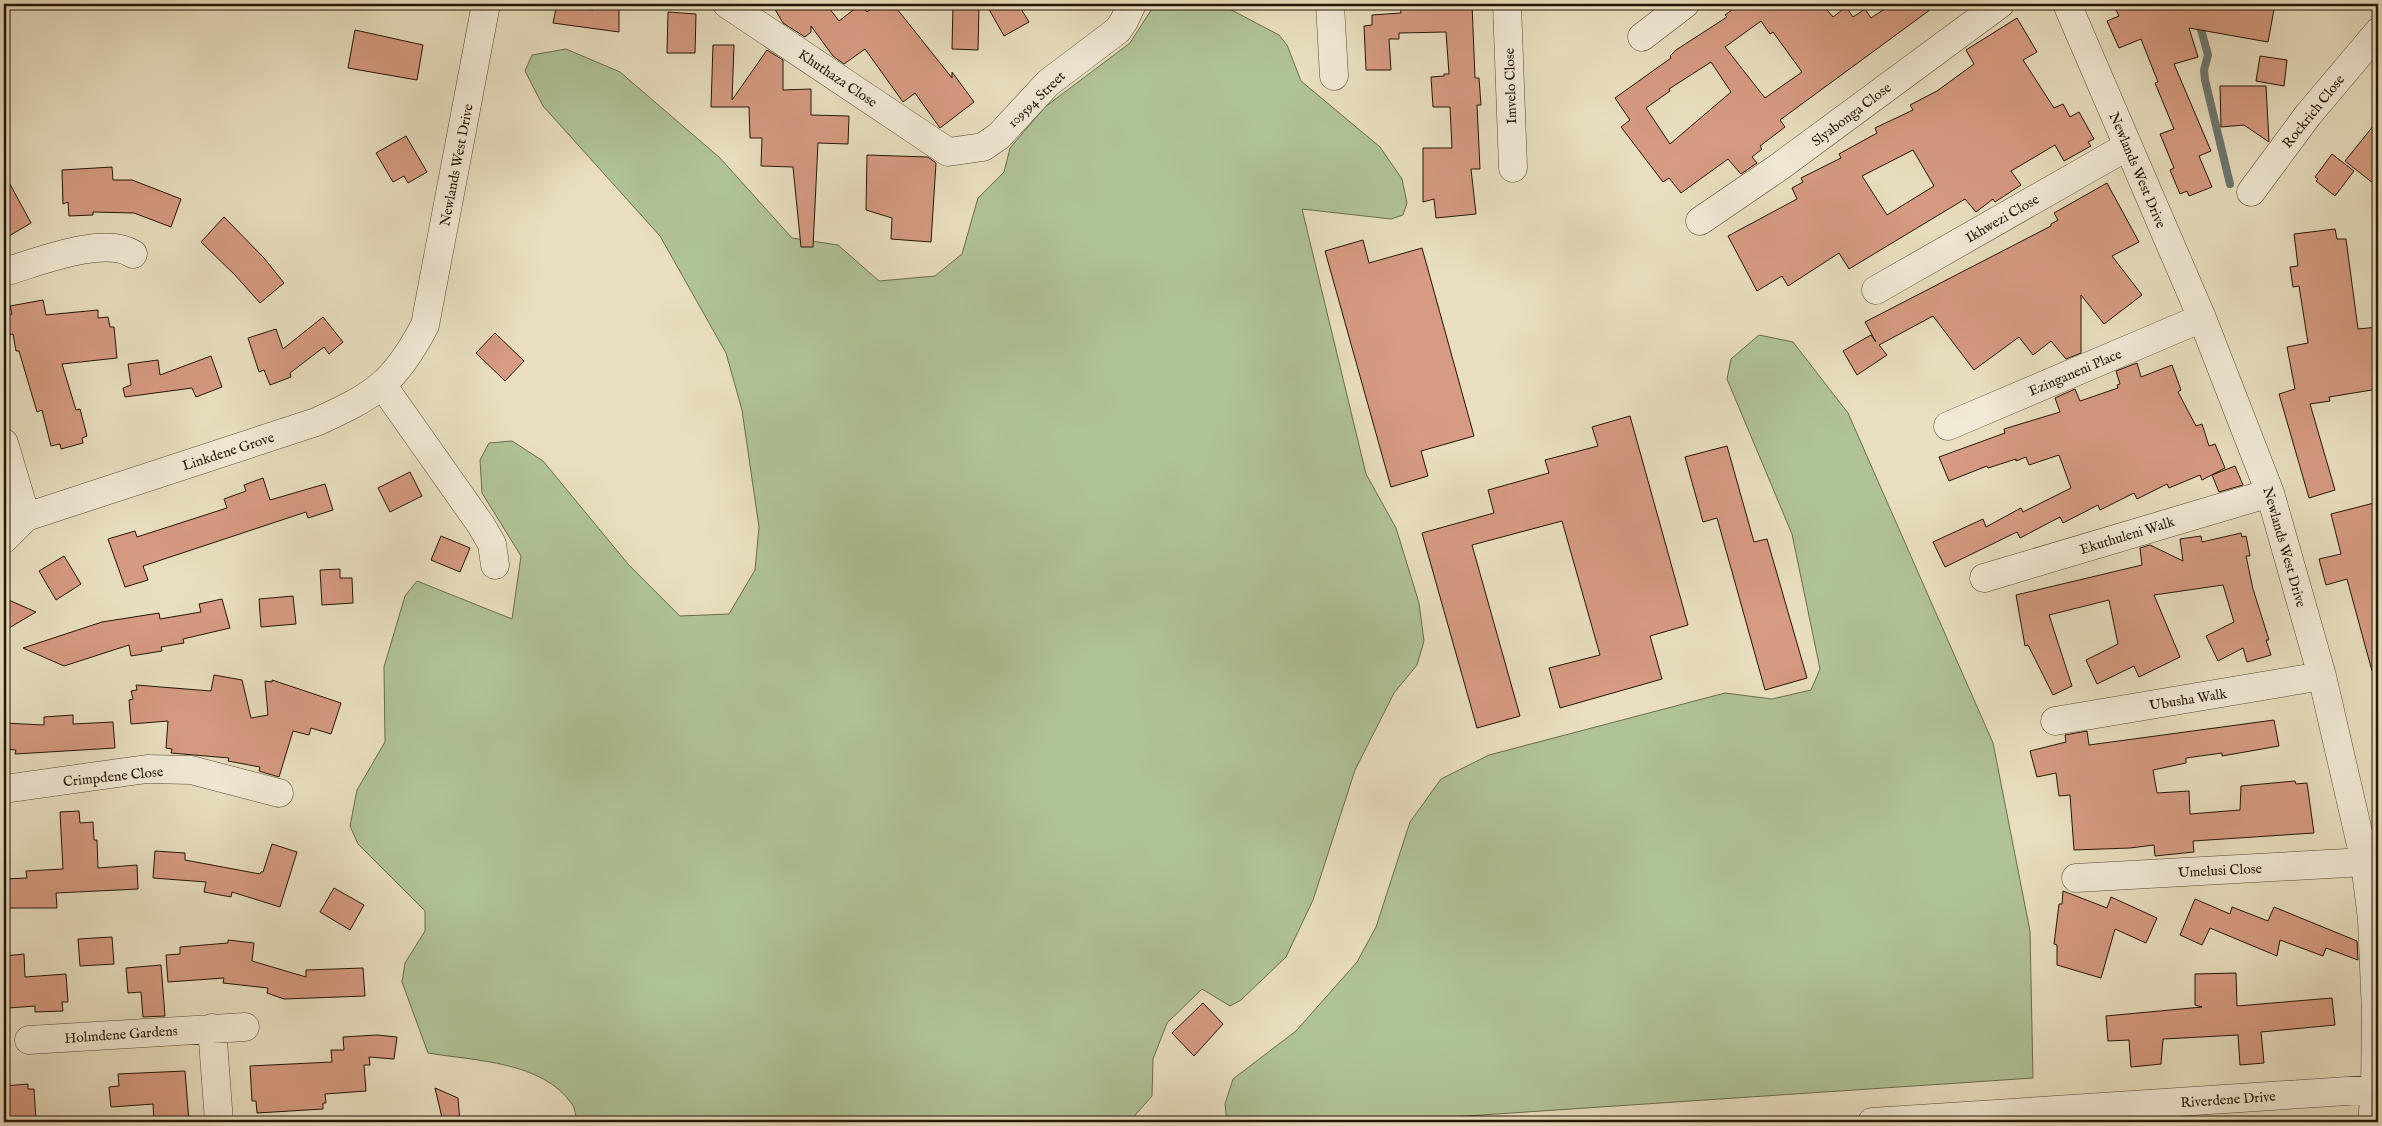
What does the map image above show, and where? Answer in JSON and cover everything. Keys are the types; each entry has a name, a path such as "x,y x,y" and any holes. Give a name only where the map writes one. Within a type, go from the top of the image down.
{"street":[{"name":"Newlands West Drive","path":"425,326 486,4"},
{"name":"Khuthaza Close","path":"727,4 948,152"},
{"name":"109594 Street","path":"948,152 983,147 999,136 1048,83 1118,30 1132,4"},
{"path":"1330,4 1334,76"},
{"name":"Imvelo Close","path":"1507,4 1513,168"},
{"path":"1642,37 1685,4"},
{"name":"Slyabonga Close","path":"1700,221 1779,168 2000,4"},
{"name":"Newlands West Drive","path":"2067,4 2202,318 2270,493 2322,676 2365,862 2372,920 2377,1090 2372,1122"},
{"name":"Rockrich Close","path":"2251,192 2308,115 2378,32"},
{"name":"Ikhwezi Close","path":"1876,290 2128,146"},
{"path":"4,272 91,248 112,246 133,254"},
{"name":"Ezinganeni Place","path":"1948,426 2202,318"},
{"name":"Linkdene Grove","path":"4,539 26,517 316,422 350,407 383,386 412,350 425,326"},
{"path":"383,386 481,525 492,544 495,565"},
{"path":"4,443 26,517"},
{"name":"Ekuthuleni Walk","path":"1984,578 2270,493"},
{"name":"Ubusha Walk","path":"2055,721 2322,676"},
{"name":"Crimpdene Close","path":"4,789 147,769 191,770 279,793"},
{"name":"Umelusi Close","path":"2076,878 2365,862"},
{"name":"Holmdene Gardens","path":"29,1040 245,1027"},
{"path":"212,1028 219,1122"},
{"name":"Riverdene Drive","path":"1872,1122 2377,1090"}],"green space":[{"path":"1155,4 1220,4 1279,35 1287,45 1301,81 1380,147 1402,179 1407,203 1403,215 1391,219 1302,209 1366,474 1396,528 1419,603 1424,641 1417,665 1394,693 1355,770 1313,900 1286,957 1241,1000 1230,1006 1202,989 1167,1023 1153,1059 1152,1096 1129,1122 577,1122 572,1104 559,1090 543,1079 526,1071 486,1061 428,1053 402,982 405,963 425,931 425,911 358,844 350,826 357,790 385,742 384,667 405,596 417,581 512,619 521,556 482,493 480,460 489,443 512,441 543,461 628,564 680,616 729,614 755,570 759,527 742,410 726,353 660,236 543,106 525,71 532,55 566,49 620,72 720,158 792,238 838,245 879,281 935,276 962,254 978,198 1004,172 1010,148 1045,107 1130,43"},
{"path":"1759,335 1793,342 1848,413 1993,743 2030,931 2033,1078 1377,1122 1227,1122 1225,1104 1233,1079 1296,1031 1357,962 1376,927 1410,822 1441,779 1489,755 1725,693 1772,699 1811,690 1820,669 1792,534 1727,379 1731,359"}],"building":[{"path":"557,4 593,10 593,4 619,4 619,32 553,23"},
{"path":"772,4 826,4 839,21 861,4 867,12 878,4 893,4 952,78 952,72 974,102 940,128 915,93 903,102 865,49 844,64 833,56 811,26 811,32 805,37 783,23"},
{"path":"953,4 979,4 978,50 952,49"},
{"path":"986,4 1018,4 1029,22 1004,36"},
{"path":"1400,4 1472,4 1475,78 1479,78 1481,105 1477,105 1480,169 1471,169 1476,214 1436,218 1434,199 1423,202 1423,148 1452,148 1450,107 1433,107 1431,77 1449,74 1446,32 1399,33 1399,39 1389,39 1391,70 1366,70 1364,26 1372,25 1372,15 1401,13"},
{"path":"1740,4 1822,4 1833,17 1846,7 1853,17 1865,9 1871,18 1892,4 1938,4 1780,120 1785,127 1760,146 1762,149 1752,157 1757,163 1741,174 1728,159 1681,193 1669,178 1663,182 1621,127 1630,120 1615,98 1671,58 1670,56 1676,50 1727,17 1725,15","holes":["1761,21 1770,34 1773,32 1802,72 1765,98 1725,47","1711,62 1731,92 1670,144 1646,108 1670,91 1669,89"]},
{"path":"2113,4 2275,4 2268,42 2189,28 2198,57 2174,64 2211,151 2199,156 2212,187 2189,196 2187,191 2180,194 2170,170 2174,168 2160,134 2174,129 2155,83 2158,82 2141,39 2119,48 2107,21 2119,16"},
{"path":"668,12 696,14 695,53 667,53"},
{"path":"2017,18 2037,52 2023,60 2054,108 2063,104 2070,117 2079,112 2094,139 2088,142 2091,146 2064,161 2055,145 2011,171 2021,185 1995,202 1993,199 1976,212 1965,199 1849,269 1839,253 1788,286 1782,276 1757,291 1728,236 1797,199 1792,188 1803,182 1801,178 1841,158 1839,154 1877,133 1875,128 1913,110 1910,105 1937,91 1974,64 1966,50","holes":["1913,150 1934,186 1887,215 1862,176"]},
{"path":"355,30 423,45 417,80 348,68"},
{"path":"713,45 734,45 732,100 767,50 783,60 783,90 811,89 811,115 849,116 848,144 818,143 813,247 801,247 793,167 761,166 762,138 750,138 749,107 711,107"},
{"path":"2260,56 2287,60 2284,86 2256,81"},
{"path":"2220,86 2266,86 2269,142 2244,125 2221,127"},
{"path":"2378,120 2378,187 2345,161"},
{"path":"406,136 427,172 408,183 404,176 393,182 376,153"},
{"path":"2332,154 2354,171 2335,196 2316,181 2318,179 2315,177"},
{"path":"867,155 928,157 936,163 931,242 891,239 892,218 866,210"},
{"path":"112,167 113,180 132,180 181,199 171,227 134,213 93,212 93,215 69,216 68,202 63,204 62,170"},
{"path":"4,173 31,223 4,239"},
{"path":"2107,183 2139,242 2112,256 2142,295 2104,324 2081,295 2081,353 2066,359 2051,341 2033,355 2019,337 1974,370 1933,316 1879,345 1887,355 1857,375 1843,351 1871,335 1876,342 1865,322 2051,226 2051,224 2058,220 2054,213"},
{"path":"224,217 264,258 284,283 260,303 201,242"},
{"path":"2335,229 2337,239 2346,239 2358,329 2378,327 2378,389 2329,397 2330,401 2310,404 2335,490 2309,498 2279,394 2295,389 2287,347 2308,343 2299,286 2293,287 2290,267 2298,266 2294,234"},
{"path":"1363,240 1369,263 1422,248 1474,436 1421,451 1428,476 1391,487 1325,251"},
{"path":"43,300 46,315 98,310 98,318 108,317 110,327 114,327 117,358 62,364 76,410 80,409 87,436 82,438 83,443 61,449 60,444 51,446 42,410 37,412 19,351 16,351 13,334 7,335 4,316 12,314 10,306"},
{"path":"323,317 343,342 329,354 324,347 290,373 291,377 270,385 264,370 259,372 248,338 276,329 283,349"},
{"path":"495,333 524,361 505,381 476,353"},
{"path":"211,356 222,387 196,397 192,388 125,397 123,388 131,385 128,364 158,360 160,375"},
{"path":"2137,363 2141,377 2172,365 2181,390 2178,392 2196,426 2202,424 2209,446 2215,444 2225,468 2202,480 2200,475 2169,488 2167,484 2137,499 2134,493 2100,510 2098,505 2063,523 2060,517 2020,538 2017,532 1945,567 1933,542 1983,519 1986,527 2021,508 2023,512 2071,488 2059,455 2029,465 2026,457 2016,461 2016,459 1988,468 1987,466 1949,481 1939,457 2005,433 2004,429 2060,412 2055,398 2075,389 2080,401 2118,388 2117,385 2120,384 2116,371"},
{"path":"1630,416 1688,625 1650,636 1662,679 1560,708 1549,668 1600,655 1562,521 1472,545 1520,716 1477,728 1422,533 1494,513 1488,490 1549,473 1545,460 1598,446 1592,427"},
{"path":"1727,446 1754,542 1767,539 1807,678 1765,690 1717,518 1703,522 1685,457"},
{"path":"2235,466 2243,485 2219,492 2212,475"},
{"path":"410,472 422,496 390,512 378,488"},
{"path":"263,478 270,500 325,484 333,510 308,518 306,512 143,566 148,580 125,587 108,539 135,531 137,537 227,508 224,499 246,491 244,485"},
{"path":"2378,502 2378,670 2372,671 2347,579 2326,585 2319,559 2341,554 2331,514"},
{"path":"2241,533 2242,537 2246,536 2250,556 2246,556 2253,589 2269,640 2266,640 2271,655 2247,662 2243,648 2218,661 2206,636 2234,622 2223,585 2154,595 2180,657 2139,677 2134,666 2097,684 2086,660 2118,644 2109,600 2049,615 2072,686 2053,695 2028,645 2025,646 2016,595 2142,565 2140,548 2150,545 2183,561 2180,539 2201,536 2202,542"},
{"path":"441,536 470,548 460,572 431,560"},
{"path":"64,556 81,584 56,600 39,571"},
{"path":"340,569 340,578 352,578 353,603 322,605 320,570"},
{"path":"293,596 296,624 261,627 259,599"},
{"path":"4,598 36,612 4,631"},
{"path":"222,599 230,628 183,639 184,643 161,647 162,651 131,656 129,645 64,666 23,648 102,622 159,613 160,619 201,612 199,604"},
{"path":"214,675 242,680 251,718 268,715 265,681 272,682 272,680 341,703 331,734 311,728 309,735 293,731 279,777 259,771 260,767 228,761 229,758 171,753 172,749 166,748 168,721 131,724 129,700 133,699 131,691 137,690 136,685 211,691"},
{"path":"73,715 73,724 113,722 115,748 15,754 16,750 4,749 4,723 44,725 44,717"},
{"path":"2274,720 2279,746 2222,756 2222,753 2186,758 2186,763 2153,770 2157,793 2189,791 2190,814 2240,810 2241,786 2295,781 2296,784 2307,783 2314,833 2193,841 2194,852 2155,856 2154,845 2074,850 2070,795 2059,796 2056,773 2037,777 2030,751 2066,742 2065,735 2087,731 2089,745"},
{"path":"79,811 80,823 93,822 94,840 97,840 98,868 137,865 138,889 56,893 57,908 4,908 4,879 27,878 26,871 63,869 60,812"},
{"path":"272,844 297,852 280,907 232,892 231,897 204,892 206,882 153,878 155,851 185,853 185,860 260,874 263,872"},
{"path":"334,888 364,905 350,930 320,912"},
{"path":"2063,891 2107,908 2111,897 2157,918 2146,943 2115,929 2101,978 2057,965 2057,945 2054,944 2059,904 2062,904"},
{"path":"2195,899 2230,914 2232,907 2268,921 2274,907 2357,941 2358,960 2326,948 2323,956 2280,940 2277,956 2210,928 2202,945 2180,935"},
{"path":"112,937 114,964 80,966 78,939"},
{"path":"228,940 254,943 252,961 306,977 306,970 363,968 365,996 284,999 267,993 268,988 223,983 224,978 168,982 166,955 180,954 180,947 228,943"},
{"path":"24,954 25,977 66,974 68,1002 62,1002 63,1011 35,1012 35,1006 9,1008 8,999 4,1000 4,956"},
{"path":"161,965 165,1016 143,1017 141,992 128,993 126,968"},
{"path":"2236,973 2237,1006 2332,998 2335,1025 2261,1032 2264,1063 2240,1065 2238,1035 2163,1039 2161,1064 2131,1067 2129,1040 2108,1041 2106,1016 2202,1007 2195,1005 2195,974"},
{"path":"1203,1003 1223,1024 1194,1056 1172,1033"},
{"path":"377,1035 397,1037 394,1059 369,1057 370,1065 364,1065 366,1091 325,1094 326,1103 323,1103 323,1109 257,1113 256,1101 252,1101 250,1066 332,1062 331,1050 344,1050 343,1037"},
{"path":"185,1071 189,1122 154,1122 153,1104 111,1107 109,1087 119,1086 118,1074"},
{"path":"28,1084 28,1089 34,1089 36,1120 4,1122 4,1086"},
{"path":"435,1088 458,1098 460,1122 443,1122"}],"waterway":[{"path":"2194,4 2208,55 2204,70 2205,80 2230,184"}]}
